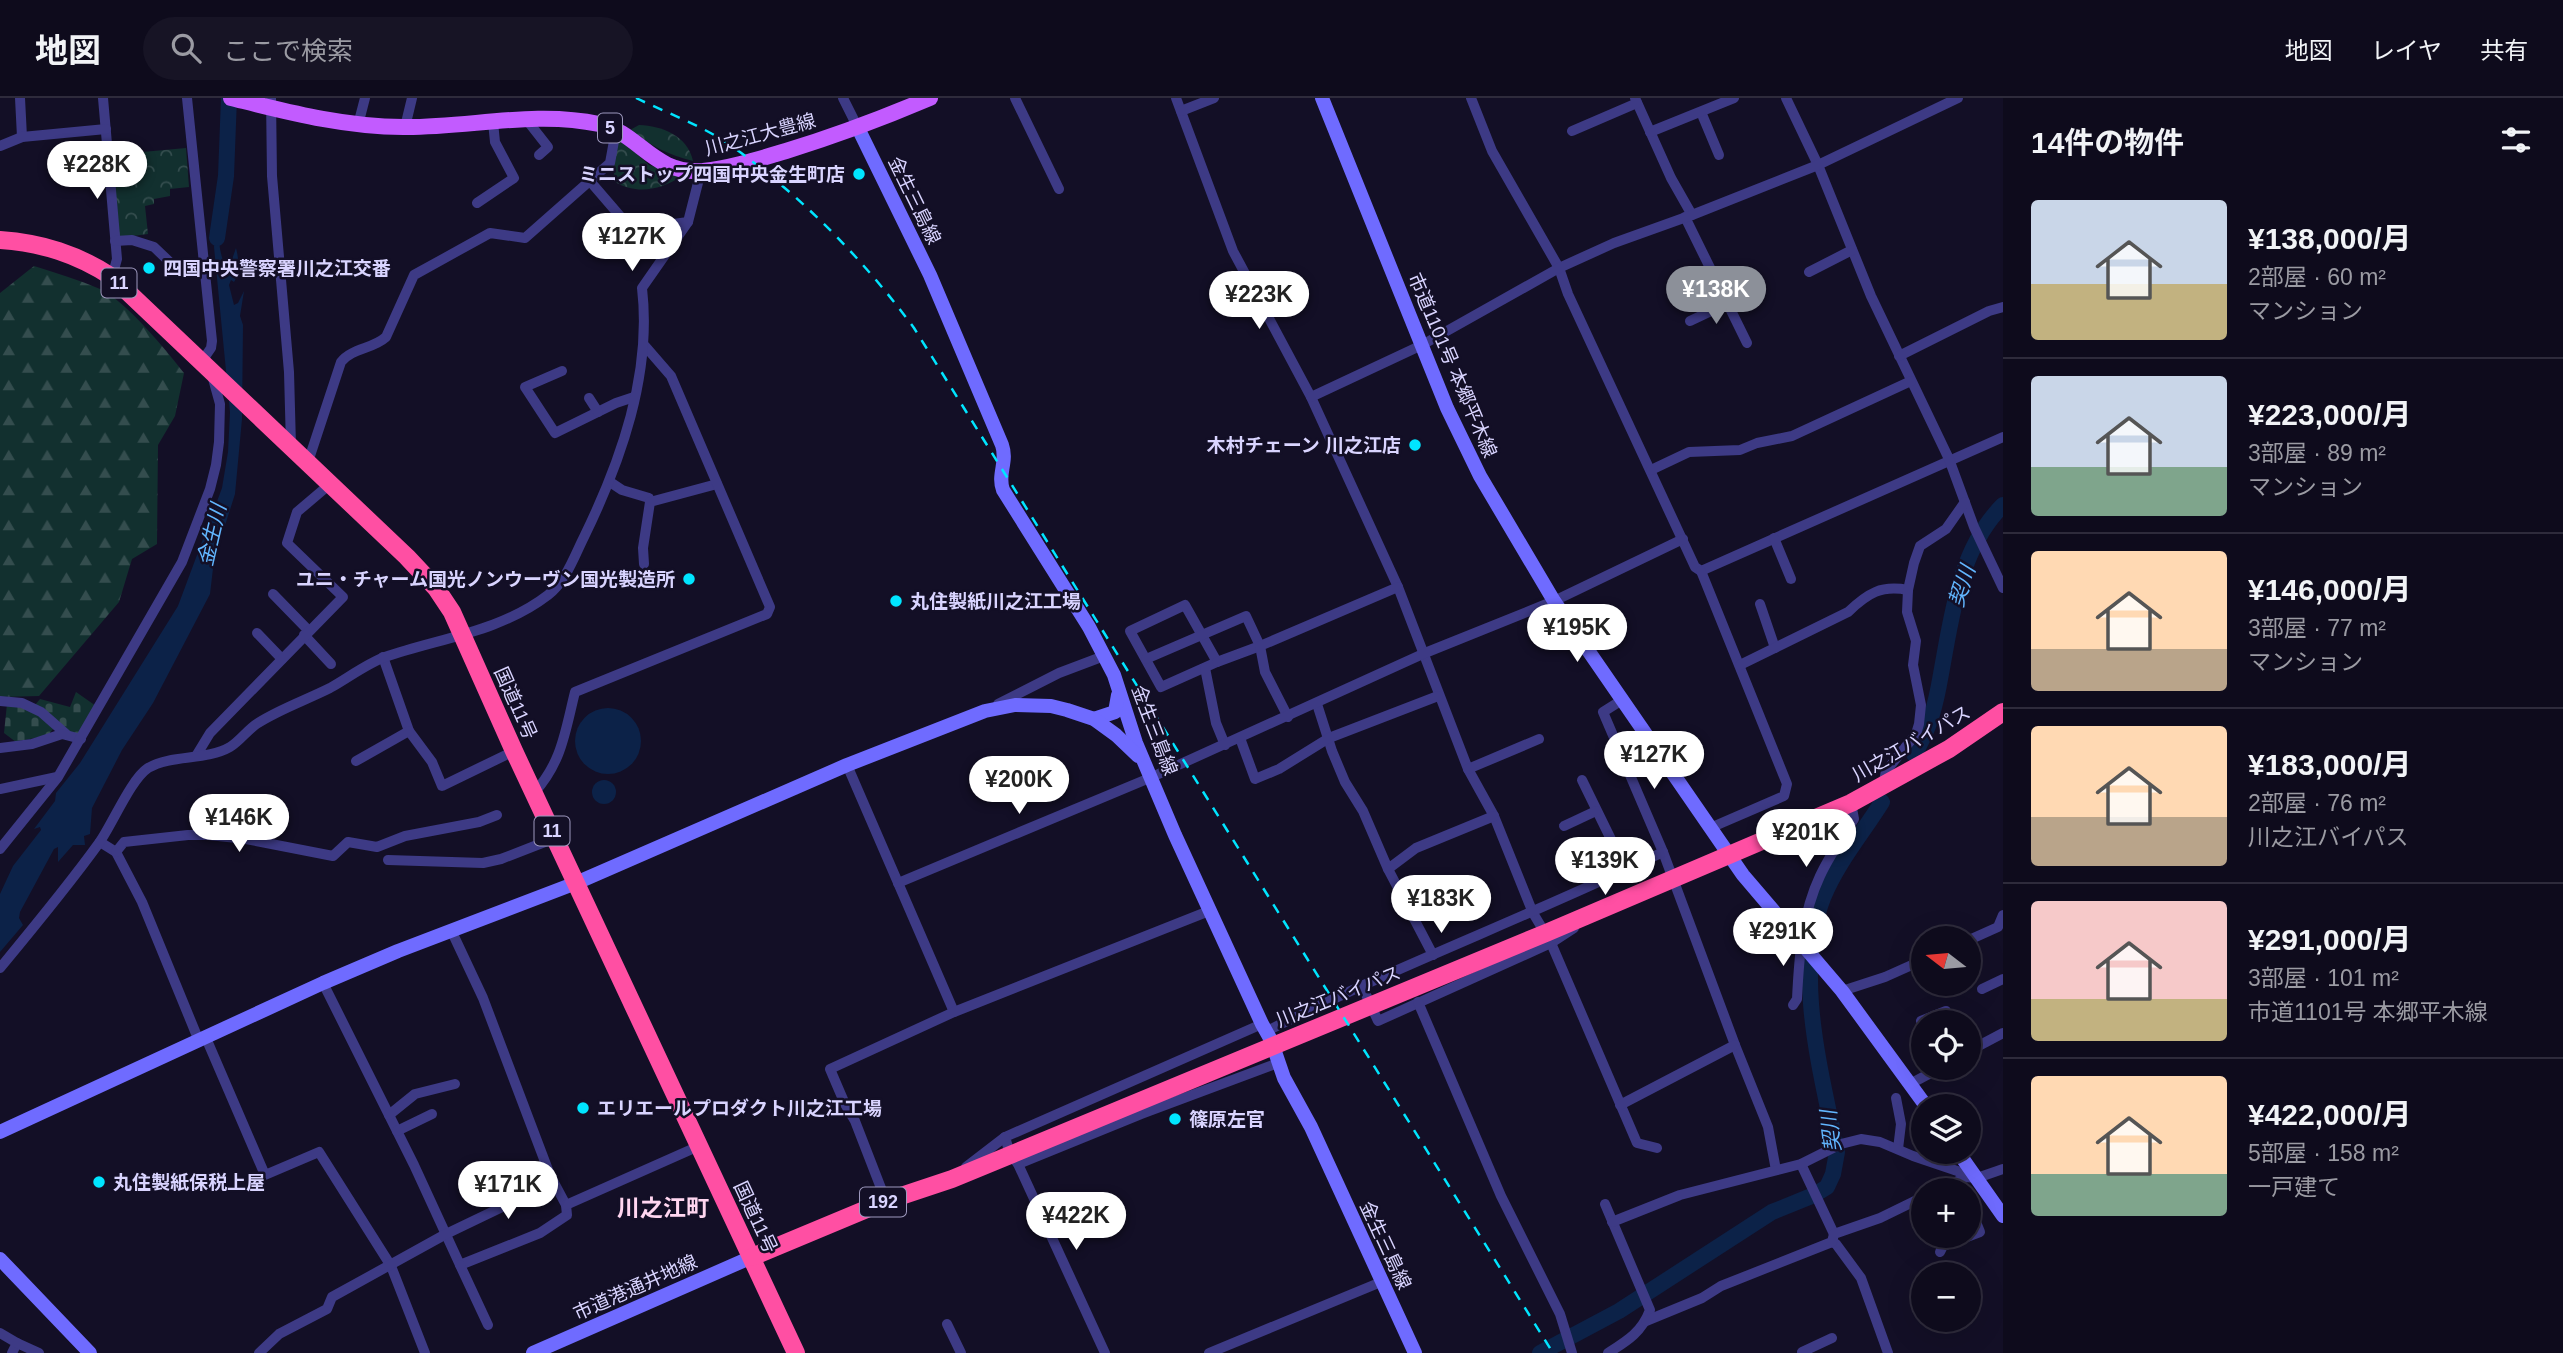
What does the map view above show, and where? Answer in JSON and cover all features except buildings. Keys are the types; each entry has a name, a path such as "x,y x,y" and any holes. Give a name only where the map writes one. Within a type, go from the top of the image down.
{"highway":[{"name":"国道11号","path":"0,240 34,243 52,248 82,259 112,277 308,462 436,588 452,612 514,751 796,1353"},
{"name":"川之江バイパス","path":"752,1257 886,1201 952,1179 1011,1152 1380,1002 1549,938 1584,916 1851,803 1949,749 2003,712"}],"main road":[{"name":"川之江大豊線","path":"231,98 270,103 358,125 405,127 526,119 587,122 616,130 662,163 674,168 701,171 750,161 859,128 930,98"}],"street":[{"path":"20,98 22,137"},
{"path":"103,98 117,259 112,277"},
{"path":"0,849 58,777 81,739 182,562 210,489 219,442 220,404 207,366 212,341 187,98"},
{"path":"358,125 365,98"},
{"path":"405,127 412,98"},
{"path":"843,98 859,128"},
{"path":"1014,98 1059,189"},
{"path":"1176,98 1234,251 1311,397 1398,587 1468,769 1494,816 1533,913 1549,938 1619,1105 1637,1143 1657,1148"},
{"path":"1181,111 1214,98"},
{"name":"市道1101号 本郷平木線","path":"1322,98 1447,408 1480,476 1555,601 1729,855 1842,990 1917,1094"},
{"path":"1471,98 1492,151 1559,268 1568,294 1695,567 1701,571 1787,784 1784,796 1710,828"},
{"path":"1650,132 1734,98"},
{"path":"1786,98 1818,165 1899,356 1949,459 1981,542 2003,588"},
{"path":"1311,397 1422,345 1559,268 1614,243 1818,165 1940,102 1958,98"},
{"path":"1572,131 1636,100 1748,343"},
{"path":"270,103 272,176 289,372 292,447"},
{"path":"1701,111 1719,155"},
{"path":"526,119 548,147 539,155"},
{"path":"477,203 514,178 495,142 494,122"},
{"name":"金生三島線","path":"859,128 930,275 1006,455 1001,477 1003,491 1089,627 1104,656 1126,715 1209,911 1272,1040 1278,1063 1291,1093 1311,1127 1415,1353"},
{"path":"0,146 22,137 106,129"},
{"path":"308,462 341,362 346,356 386,337 414,275 490,233 525,238 610,163 616,130"},
{"path":"0,968 41,920 100,842 144,772 150,767 209,755 230,747 257,723 328,689 383,657 463,636 514,616 555,589 567,573 610,482 645,346 642,288 688,222 701,171"},
{"path":"589,180 632,230"},
{"path":"593,235 688,222"},
{"path":"115,241 132,240 154,247 178,270 205,270"},
{"path":"1809,271 1852,250"},
{"path":"1690,321 1728,303"},
{"path":"1899,356 1989,311 2003,307"},
{"path":"534,793 549,776 557,761 575,692 766,614 770,607 671,376 645,346"},
{"path":"562,371 525,387 555,433 615,403 634,397"},
{"path":"1651,470 1689,452 1740,450 1757,443 1800,433 1911,382"},
{"path":"589,398 597,412"},
{"path":"1701,571 2003,437"},
{"path":"610,482 622,490 649,498 643,548 644,565"},
{"path":"196,756 210,733 343,597 287,542 297,512 330,484"},
{"path":"650,502 717,484"},
{"path":"1883,786 1886,771 1916,734 1919,724 1921,705 1913,665 1916,640 1908,612 1908,590 1920,546 1947,530 1965,502"},
{"path":"1774,538 1791,579"},
{"path":"898,883 1225,745 1425,653 1555,601 1683,539"},
{"path":"1217,663 1185,605 1130,631 1161,687 1398,587"},
{"path":"1741,666 1849,612 1860,601 1888,587 1908,590"},
{"path":"273,594 331,664"},
{"path":"1760,604 1775,648"},
{"path":"1146,659 1246,615 1260,646 1265,672 1288,717"},
{"path":"257,633 282,659"},
{"path":"0,1132 323,983 398,951 576,883 847,765 985,711 1059,673 1104,656"},
{"path":"383,657 409,731 432,762 442,786 514,751"},
{"path":"1205,668 1216,723 1225,745"},
{"path":"1094,719 1115,712 1118,690"},
{"path":"1240,738 1255,779 1279,769 1329,737 1438,696"},
{"path":"1622,700 1603,712 1674,878 1768,1127 1776,1170"},
{"path":"0,701 22,703 41,712 57,729 81,739"},
{"path":"1317,704 1345,782 1363,811 1388,869 1433,955"},
{"path":"985,711 1015,705 1051,706 1094,719 1135,751 1151,774"},
{"path":"1108,729 1122,724 1126,715"},
{"path":"356,761 409,731"},
{"path":"0,748 32,744 66,734"},
{"path":"1468,769 1539,739"},
{"path":"847,765 954,1012"},
{"path":"0,789 58,777"},
{"path":"1582,780 1626,870"},
{"path":"1793,1005 1797,999 1801,941 1812,892 1854,819 1851,803"},
{"path":"1564,826 1596,811"},
{"path":"116,852 124,842 188,835 246,839 333,856 348,842 377,847 405,835 479,822 498,815"},
{"path":"1388,869 1416,848 1494,816"},
{"path":"388,860 483,863 501,859 555,838"},
{"path":"100,842 116,852 142,902 265,1175 319,1152 391,1266 425,1353"},
{"path":"1011,1152 1264,1028 1533,913 1664,852"},
{"path":"886,1201 855,1121 830,1069 954,1012 1209,911"},
{"path":"1981,935 1998,927 2003,915"},
{"path":"452,932 483,998 550,1175 566,1205 567,1215 551,1227 460,1265"},
{"path":"1362,986 1378,1021 1549,938"},
{"path":"1842,990 1885,977 1911,965"},
{"path":"1982,989 2003,979"},
{"path":"323,983 397,1131 488,1325"},
{"path":"1418,1002 1501,1196 1560,1314 1571,1349"},
{"path":"1981,1045 2003,1033"},
{"path":"1619,1105 1735,1045"},
{"path":"1011,1152 1141,1114 1278,1063"},
{"path":"1910,1084 1918,1080"},
{"path":"389,1115 415,1094 455,1084"},
{"path":"1896,1098 1901,1124 1898,1149"},
{"path":"397,1131 432,1114"},
{"path":"1612,1222 1680,1195 1801,1164 1841,1144 1861,1139 1880,1142 1977,1178"},
{"path":"566,1205 699,1146"},
{"path":"1011,1152 1105,1353"},
{"path":"1801,1164 1836,1244 1861,1278 1888,1353"},
{"path":"1967,1164 1977,1178"},
{"path":"1965,1178 1977,1178 2003,1169"},
{"path":"259,1353 279,1334 327,1309 332,1297 446,1234 527,1195 550,1175"},
{"path":"1981,1184 2003,1216"},
{"path":"1646,1321 1911,1203"},
{"path":"1605,1204 1650,1310 1636,1335 1608,1353"},
{"path":"1940,1252 1942,1248"},
{"name":"市道港通井地線","path":"533,1353 752,1257"},
{"path":"0,1259 89,1353"},
{"path":"1209,1353 1381,1282"},
{"path":"947,1324 961,1353"},
{"path":"0,1333 14,1348 39,1353"},
{"path":"1807,1351 1832,1338"}],"green space":[{"path":"639,125 656,127 679,138 690,152 693,161 660,149 630,130"},
{"path":"619,138 649,165 682,176 665,185 641,190 615,182 613,166"},
{"path":"186,148 189,187 170,189 170,196 154,199 154,204 145,206 148,234 118,238 110,155"},
{"path":"34,266 110,295 145,327 184,373 175,416 158,445 157,544 132,559 119,602 39,696 0,697 0,293"},
{"path":"76,692 96,706 80,734 54,728 48,735 16,742 4,733 7,704 31,710 40,699 70,707"}],"water":[{"path":"220,192 219,239 225,266 229,268 236,248 238,257 237,275 229,285 234,305 244,291 240,316 243,325 242,419 235,494 214,560 210,594 153,703 122,750 92,808 90,834 84,836 85,845 73,845 58,862 58,847 54,849 20,912 19,918 23,925 0,952 0,894 13,866 41,830 40,827 34,829 55,801 56,793 80,763 178,606 222,488 228,452 230,412 214,247"},
{"path":"608,708 621,710 631,718 639,728 639,754 631,764 621,772 608,774 595,772 585,764 577,754 575,741 577,728 585,718 595,710"},
{"path":"604,780 612,784 616,792 612,800 604,804 596,800 592,792 596,784"}],"waterway":[{"name":"金生川","path":"217,238 226,176 229,98"},
{"name":"契川","path":"1914,754 1934,705 1954,606 1967,562 1988,522 2003,505"},
{"name":"契川","path":"1540,1353 1619,1311 1772,1212 1827,1187 1833,1174 1837,1152 1813,1025 1810,960 1814,928 1823,898 1835,873 1882,802"}],"railway":[{"path":"636,98 712,134 736,149 786,189 853,254 914,328 1553,1353"}],"place":[{"name":"ミニストップ四国中央金生町店","path":"859,174"},
{"name":"四国中央警察署川之江交番","path":"149,268"},
{"name":"木村チェーン 川之江店","path":"1415,445"},
{"name":"ユニ・チャーム国光ノンウーヴン国光製造所","path":"689,579"},
{"name":"丸住製紙川之江工場","path":"896,601"},
{"name":"エリエールプロダクト川之江工場","path":"583,1108"},
{"name":"篠原左官","path":"1175,1119"},
{"name":"丸住製紙保税上屋","path":"99,1182"}],"district":[{"name":"川之江町","path":"663,1208"}]}
